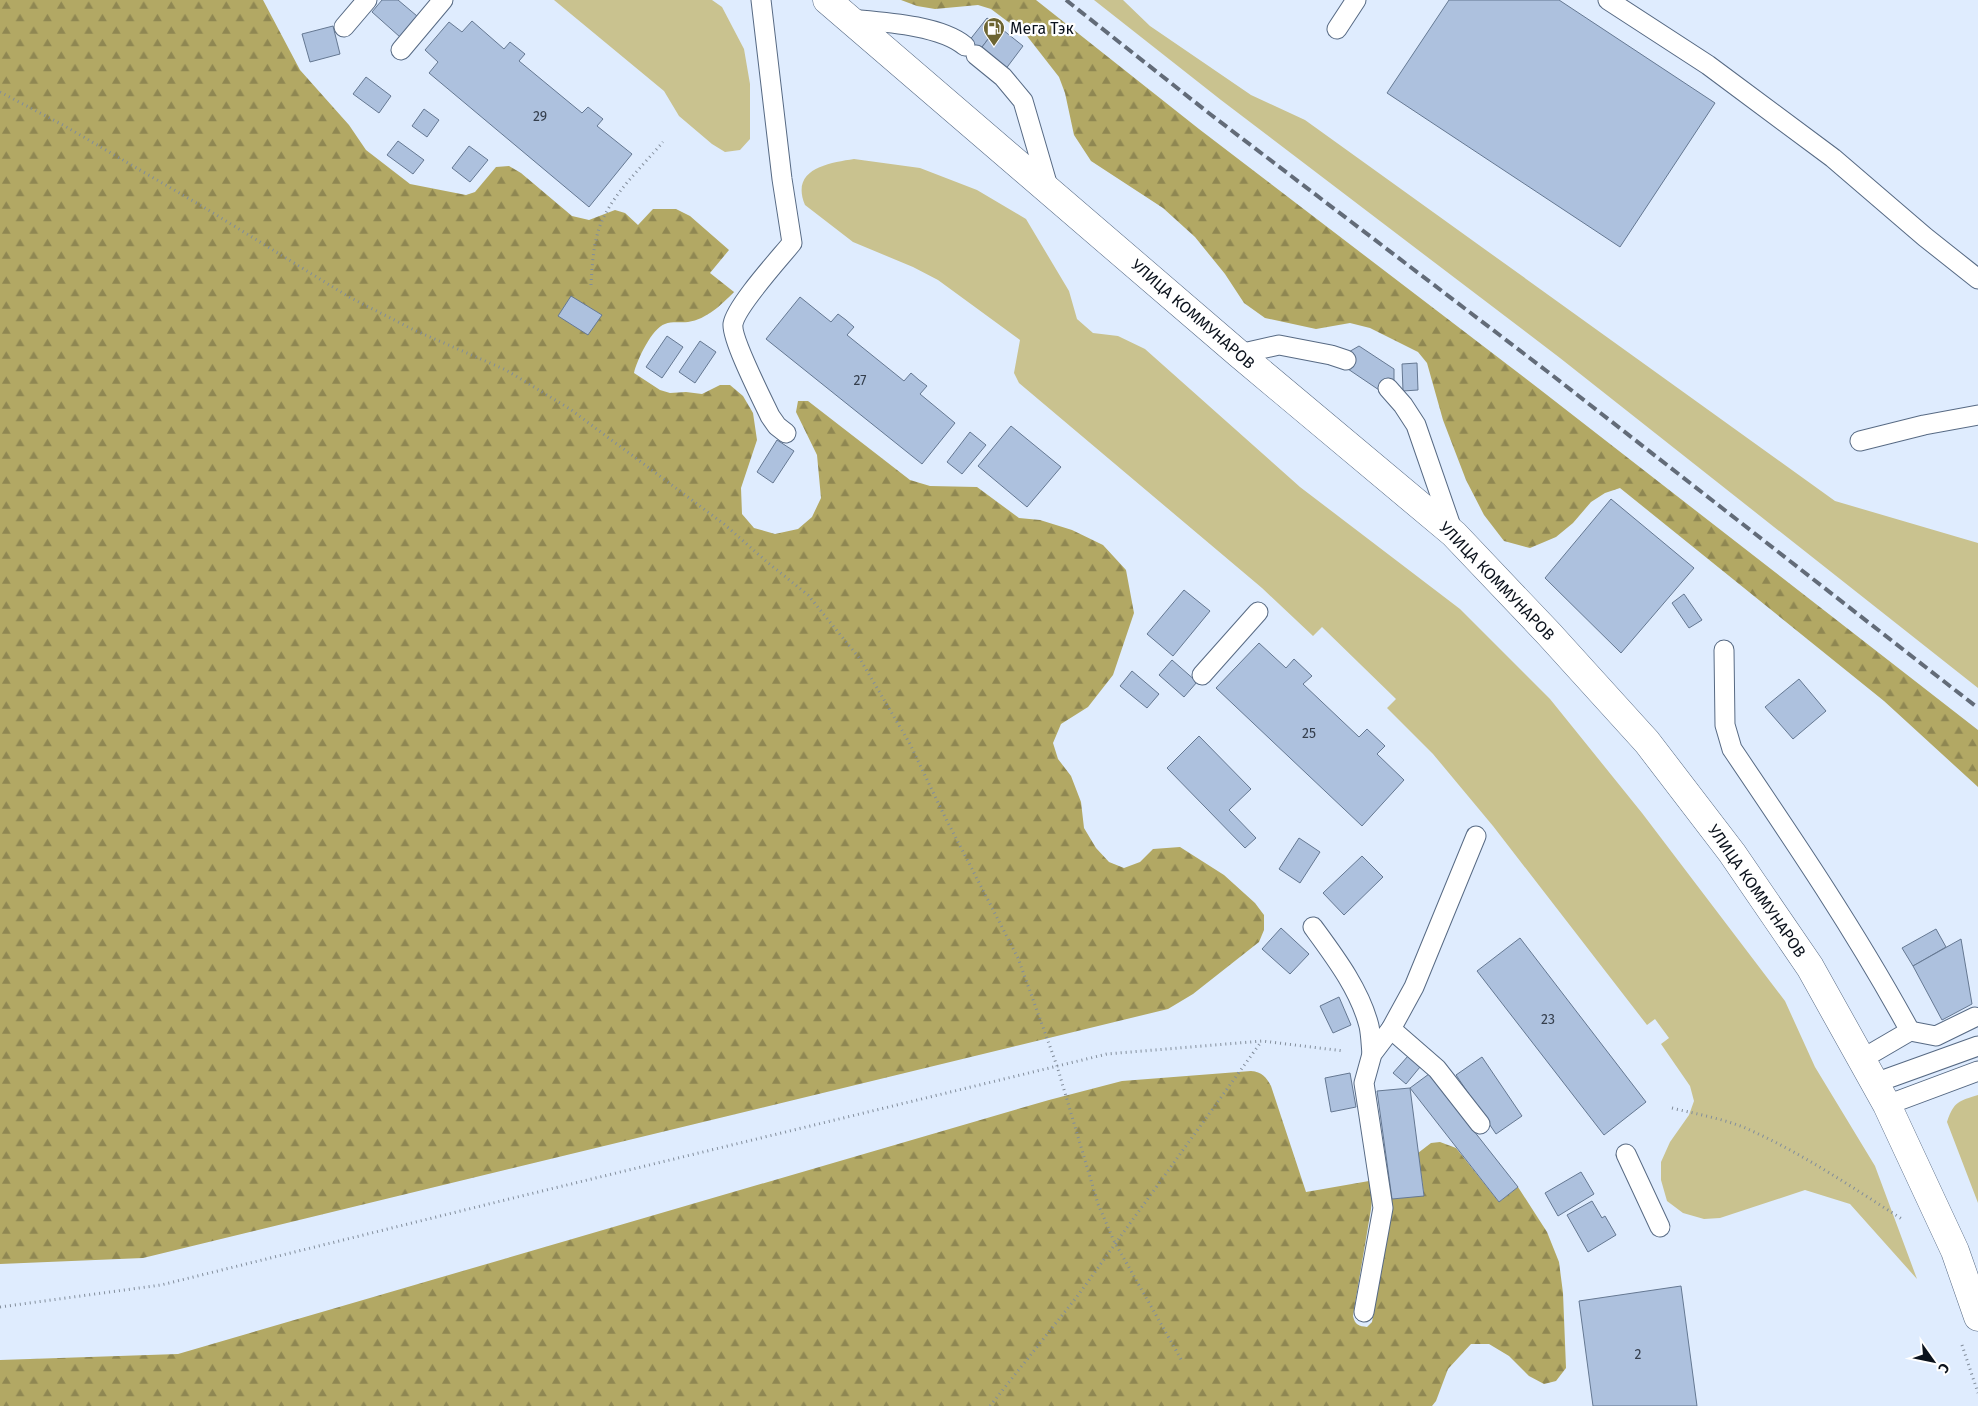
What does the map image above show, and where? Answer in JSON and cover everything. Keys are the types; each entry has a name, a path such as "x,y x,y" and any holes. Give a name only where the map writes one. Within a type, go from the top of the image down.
{"main road":[{"name":"УЛИЦА КОММУНАРОВ","path":"827,0 1239,354 1454,534 1549,634 1647,742 1732,853 1810,967 1881,1094 1955,1251 1975,1301"}],"lane":[{"path":"344,27 366,0"},
{"path":"401,50 443,0"},
{"path":"761,0 792,243 739,310 733,324 736,339 770,416 777,426 786,432"},
{"path":"1338,29 1356,0"},
{"path":"1608,0 1708,65 1833,158 1925,237 1978,278"},
{"path":"850,19 899,24 945,35 970,50 1003,77 1023,101 1049,190"},
{"path":"1239,354 1278,345 1331,355 1346,360"},
{"path":"1388,388 1416,424 1454,534"},
{"path":"1860,441 1924,425 1978,415"},
{"path":"1202,674 1258,612"},
{"path":"1724,650 1725,725 1732,749 1827,889 1884,983 1910,1031"},
{"path":"1372,1054 1391,1029 1417,979 1476,836"},
{"path":"1313,927 1339,964 1358,996 1369,1027 1372,1054 1364,1084 1383,1208 1364,1312"},
{"path":"1862,1059 1910,1031 1936,1036 1975,1017"},
{"path":"1391,1029 1438,1069 1480,1124"},
{"path":"1881,1094 1978,1046"},
{"path":"1881,1094 1978,1071"},
{"path":"1626,1154 1660,1226"}],"path":[{"path":"0,92 62,125 205,208 349,297 414,330 506,370 570,409 724,524 766,562 808,595 860,659 910,744 943,813 1018,958 1057,1066 1098,1204 1116,1243 1182,1361"},
{"path":"591,285 598,231 604,215 612,202 663,142"},
{"path":"990,1406 1079,1294 1262,1041"},
{"path":"0,1307 161,1285 534,1192 1107,1054 1262,1041 1372,1054"},
{"path":"1672,1108 1720,1119 1743,1127 1817,1166 1907,1221"},
{"path":"1960,1339 1978,1393"}],"shaded area":[{"path":"554,0 712,0 722,7 744,49 750,84 750,139 740,150 725,152 712,144 679,116 664,91"},
{"path":"1094,0 1123,0 1150,26 1251,95 1305,120 1835,501 1978,543 1978,688 1560,358 1221,100"},
{"path":"854,159 920,168 977,190 1026,219 1069,291 1077,319 1093,333 1118,336 1145,349 1300,487 1460,609 1550,699 1642,813 1785,1001 1815,1067 1875,1166 1917,1279 1850,1204 1805,1190 1720,1218 1704,1219 1683,1213 1667,1201 1661,1180 1661,1162 1670,1142 1689,1115 1694,1101 1690,1086 1661,1044 1669,1038 1655,1019 1647,1025 1493,826 1433,754 1387,708 1396,699 1322,627 1313,636 1262,588 1019,383 1014,373 1020,340 938,280 913,267 853,242 805,205 802,193 803,183 807,176 823,166"},
{"path":"1978,1095 1978,1203 1947,1122 1952,1110 1958,1103"}],"green space":[{"path":"0,0 263,0 300,70 349,125 366,150 410,184 466,195 475,192 496,167 509,166 521,173 572,216 589,220 615,210 625,213 638,225 653,209 676,209 690,216 729,250 710,273 734,292 719,306 701,318 688,322 668,323 660,327 646,345 634,373 660,390 670,393 702,394 720,385 730,385 743,396 753,413 757,440 741,488 742,514 754,528 775,534 798,529 812,517 821,498 817,455 796,412 798,401 808,401 910,480 930,486 977,487 1019,518 1040,520 1072,530 1103,545 1126,570 1134,613 1113,675 1088,707 1061,724 1053,743 1058,759 1071,776 1081,802 1084,828 1096,848 1109,862 1124,868 1140,862 1153,849 1180,847 1224,875 1255,903 1264,915 1264,930 1259,942 1193,994 1168,1009 143,1258 0,1264"},
{"path":"901,0 1036,0 1199,129 1538,388 1978,730 1978,787 1884,701 1620,488 1605,493 1591,502 1573,523 1556,537 1530,548 1504,541 1484,515 1466,480 1443,420 1427,363 1418,352 1370,328 1350,323 1316,329 1265,318 1244,303 1225,274 1195,237 1163,208 1091,161 1074,135 1065,93 1059,77 1027,36 991,9 978,5 935,9 917,6"},
{"path":"1251,1071 1263,1076 1271,1086 1306,1192 1369,1181 1372,1200 1371,1209 1353,1316 1356,1323 1360,1325 1367,1327 1372,1322 1392,1213 1392,1199 1424,1195 1418,1153 1431,1143 1440,1142 1456,1148 1499,1202 1518,1187 1547,1232 1559,1262 1563,1293 1566,1368 1556,1381 1544,1384 1529,1376 1509,1356 1489,1344 1471,1344 1448,1369 1436,1401 1432,1406 0,1406 0,1360 178,1354 1049,1100 1122,1081"}],"building":[{"path":"382,0 398,0 417,16 400,37 372,12"},
{"path":"1449,0 1559,0 1715,103 1620,247 1387,93"},
{"path":"987,18 998,26 976,55 965,46"},
{"path":"472,21 504,49 510,42 525,54 519,61 582,113 588,107 603,119 597,126 632,154 589,207 429,73 438,62 425,50 449,22 462,32"},
{"path":"333,26 340,54 310,62 302,34"},
{"path":"998,26 1023,46 1005,70 979,51"},
{"path":"366,77 391,96 379,113 353,94"},
{"path":"424,109 439,120 427,137 412,126"},
{"path":"398,141 424,160 413,174 387,155"},
{"path":"469,146 488,160 470,182 452,168"},
{"path":"571,296 602,315 588,335 558,316"},
{"path":"800,297 831,322 838,314 846,320 854,327 847,335 904,381 911,373 927,386 920,394 955,423 922,464 766,339"},
{"path":"667,336 683,347 662,378 646,367"},
{"path":"700,341 716,352 695,383 679,372"},
{"path":"1359,346 1394,369 1394,385 1382,392 1345,367 1347,353"},
{"path":"1417,363 1418,390 1403,391 1402,364"},
{"path":"1011,426 1061,467 1027,507 978,466"},
{"path":"970,432 986,445 962,474 947,462"},
{"path":"777,440 794,451 773,483 757,472"},
{"path":"1611,499 1694,568 1621,653 1545,578"},
{"path":"1184,590 1210,611 1173,656 1147,634"},
{"path":"1684,594 1702,620 1689,628 1672,603"},
{"path":"1259,643 1286,668 1294,659 1312,676 1303,684 1359,737 1367,729 1385,746 1377,754 1404,780 1362,826 1216,688"},
{"path":"1172,660 1197,682 1184,697 1159,675"},
{"path":"1132,671 1159,694 1147,708 1120,686"},
{"path":"1799,679 1826,711 1793,739 1765,707"},
{"path":"1199,736 1251,789 1229,810 1256,838 1245,848 1167,768"},
{"path":"1299,838 1320,852 1300,883 1279,869"},
{"path":"1362,856 1383,877 1344,915 1323,893"},
{"path":"1281,928 1309,954 1290,974 1262,949"},
{"path":"1936,929 1946,947 1913,966 1902,948"},
{"path":"1520,938 1646,1102 1604,1135 1477,971"},
{"path":"1961,939 1972,1004 1942,1020 1913,966"},
{"path":"1339,997 1351,1025 1333,1033 1320,1006"},
{"path":"1408,1056 1420,1067 1406,1084 1393,1073"},
{"path":"1482,1057 1522,1116 1496,1134 1456,1075"},
{"path":"1350,1073 1356,1107 1331,1112 1325,1078"},
{"path":"1429,1074 1518,1187 1499,1202 1410,1088"},
{"path":"1410,1088 1424,1196 1392,1199 1377,1091"},
{"path":"1581,1172 1594,1194 1558,1216 1545,1193"},
{"path":"1592,1201 1602,1218 1605,1216 1616,1235 1588,1252 1567,1215"},
{"path":"1681,1286 1697,1406 1593,1406 1579,1301"}],"railway":[{"path":"1066,0 1210,114 1548,372 1978,708"}],"place":[{"name":"Мега Тэк","path":"994,47"}]}
